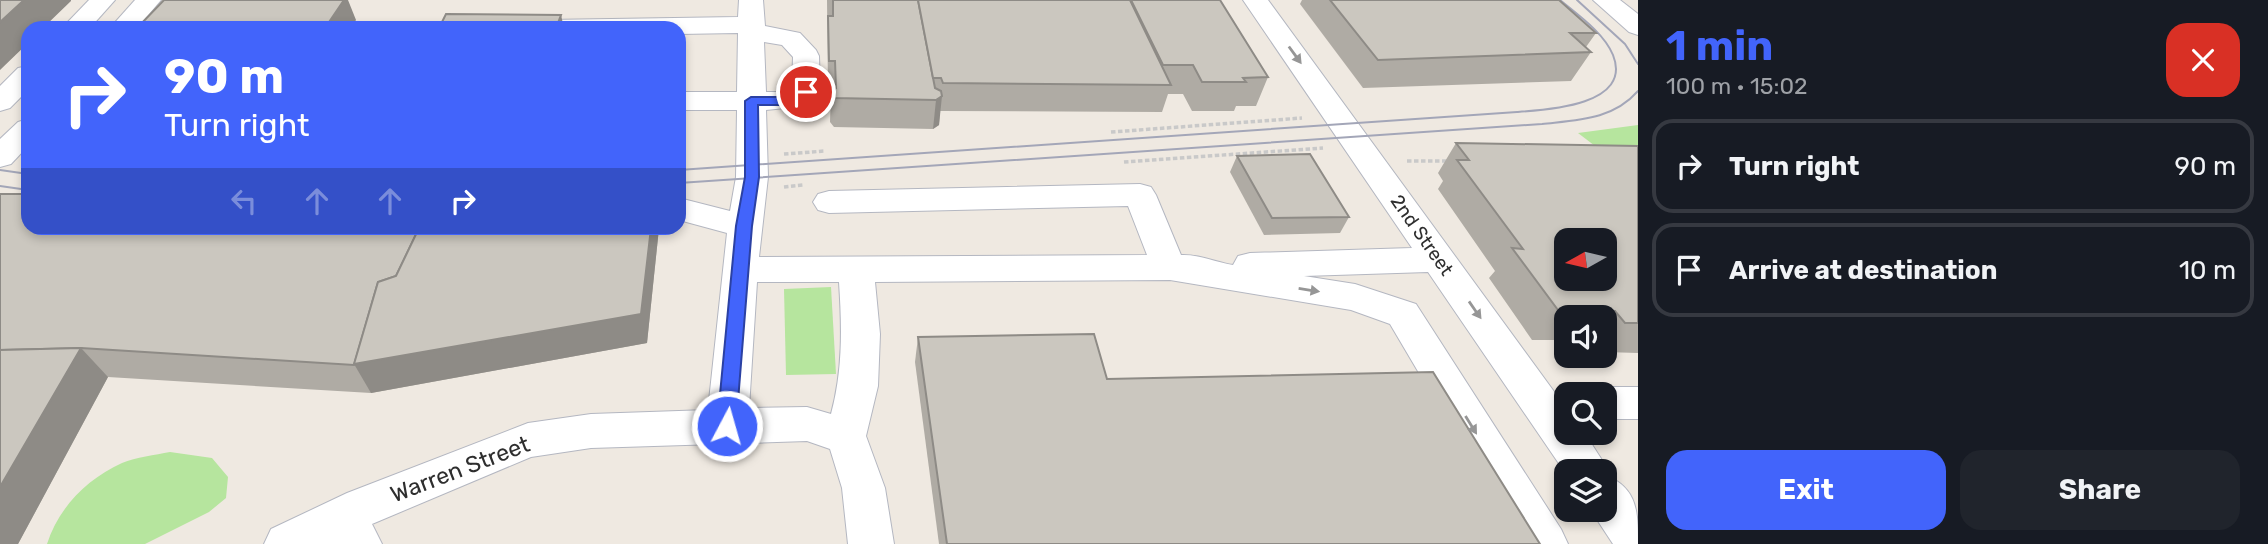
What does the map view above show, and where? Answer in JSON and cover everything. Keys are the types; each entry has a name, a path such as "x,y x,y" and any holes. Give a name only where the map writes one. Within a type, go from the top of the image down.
{"street":[{"path":"82,21 103,0"},
{"path":"130,21 149,0"},
{"name":"2nd Street","path":"1255,0 1439,259 1553,402 1582,459"},
{"path":"1605,0 1638,27"},
{"path":"727,426 744,226 752,177 752,19"},
{"path":"686,25 752,19 791,38 806,56 806,92 785,101 686,101"},
{"path":"0,102 21,81"},
{"path":"0,157 21,135"},
{"path":"829,202 1140,195 1169,267"},
{"path":"686,211 744,226"},
{"path":"741,268 856,270 1169,267 1439,259"},
{"path":"1169,267 1355,297 1403,314 1545,544"},
{"path":"856,270 861,334 858,386 845,436 859,463 871,544"},
{"path":"1617,403 1638,403"},
{"name":"Warren Street","path":"287,544 351,530 468,462 528,440 592,431 807,424 845,436"},
{"path":"1617,512 1638,542"}],"path":[{"path":"1111,132 1309,117"},
{"path":"1125,162 1328,148"},
{"path":"777,155 825,151"},
{"path":"1399,161 1463,161"}],"green space":[{"path":"1638,125 1638,156 1599,149 1578,133"},
{"path":"831,287 836,374 786,375 784,289"},
{"path":"170,452 212,458 228,477 226,498 209,512 145,544 47,544 67,506 97,477 127,461"}],"building":[{"path":"0,0 24,0 0,22"},
{"path":"164,0 344,0 330,21 144,21"},
{"path":"833,0 918,0 935,88 941,91 942,96 936,100 834,98 831,93 836,88 835,61 829,61 828,16 833,16"},
{"path":"918,0 1130,0 1171,85 943,83 941,78 933,78"},
{"path":"1131,0 1220,0 1268,77 1243,78 1246,82 1202,82 1193,65 1163,65"},
{"path":"1330,0 1559,0 1596,33 1570,33 1591,52 1378,60"},
{"path":"446,14 561,15 559,21 442,21"},
{"path":"1456,143 1638,146 1638,323 1625,323 1617,313 1617,305 1554,305 1512,248 1523,249 1457,160 1469,160"},
{"path":"1310,154 1349,217 1272,218 1237,156"},
{"path":"0,194 21,194 21,235 416,235 396,276 378,282 354,365 81,348 0,350"},
{"path":"416,235 650,235 641,314 354,364 378,282 396,276"},
{"path":"1094,334 1107,379 1433,372 1540,544 947,544 918,337"},
{"path":"81,348 0,487 0,350"}],"tram line":[{"path":"686,170 1531,111 1566,106 1584,102 1600,94 1611,85 1616,72 1613,55 1603,39 1560,0"},
{"path":"1577,0 1625,44 1638,64"},
{"path":"686,183 1542,124 1606,113 1628,101 1638,91"},
{"path":"0,170 21,173"},
{"path":"0,186 21,189"}],"route":[{"path":"727,426 744,226 752,177 751,101 785,101 806,92"}]}
